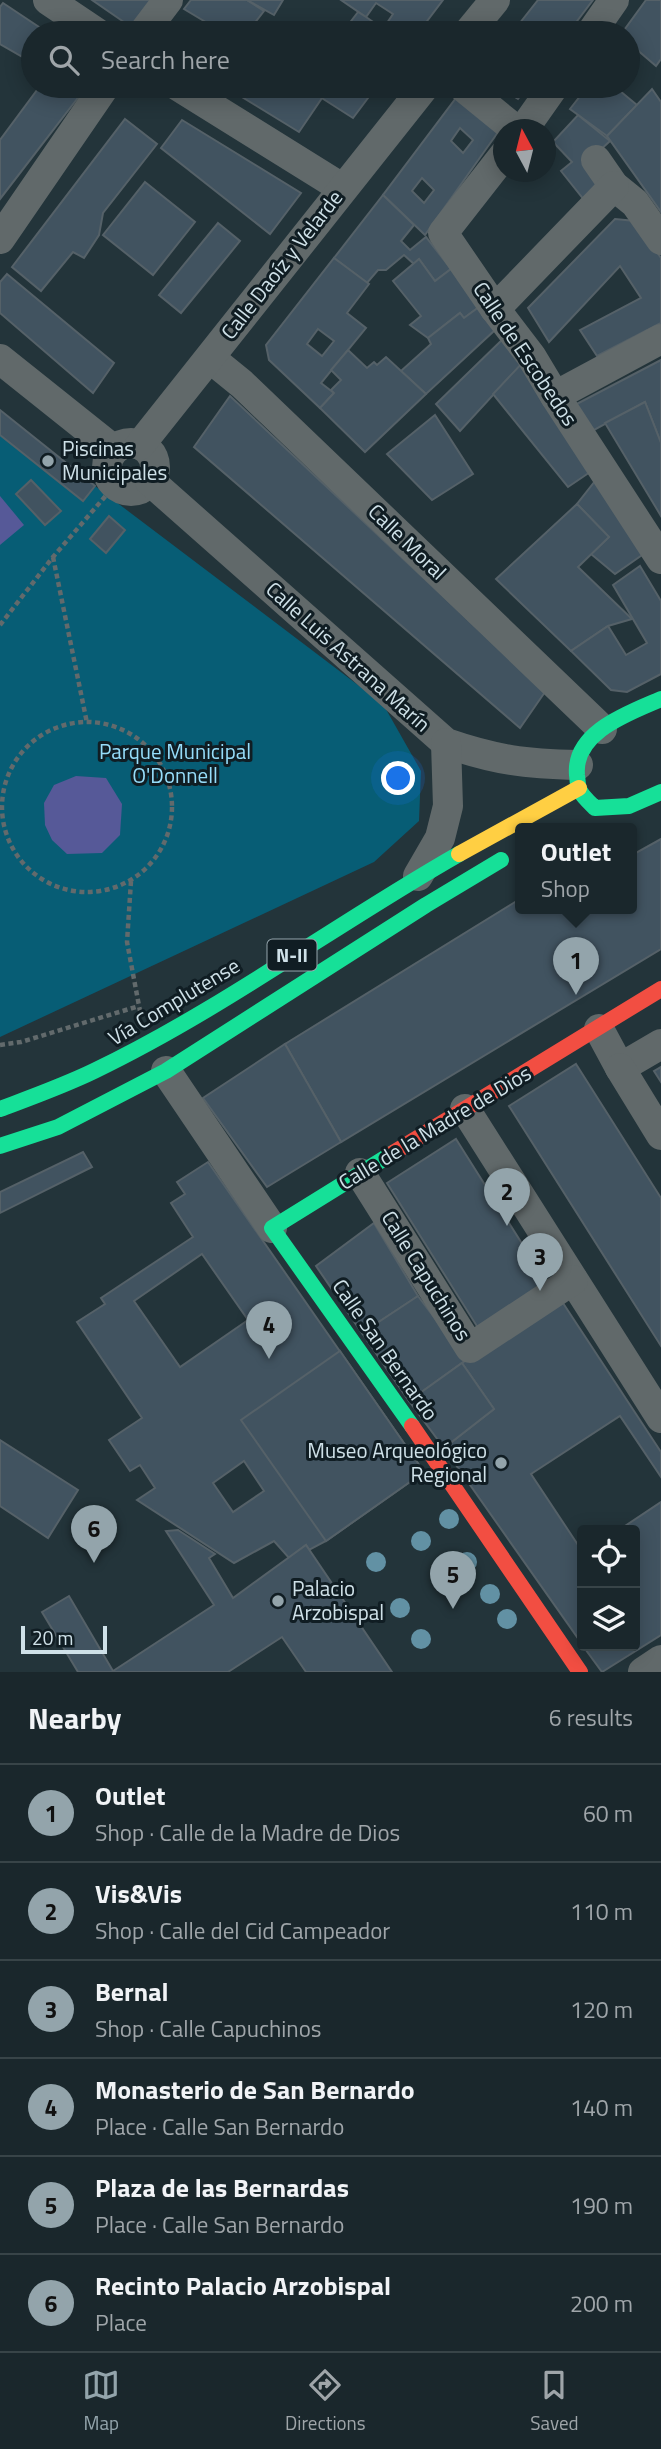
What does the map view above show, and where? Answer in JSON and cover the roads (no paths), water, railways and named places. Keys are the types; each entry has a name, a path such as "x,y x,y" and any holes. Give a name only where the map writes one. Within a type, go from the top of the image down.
{"main road":[{"path":"595,808 578,776 588,740 611,721 661,699"},
{"name":"Vía Complutense","path":"0,1109 46,1094 148,1045 578,776"},
{"path":"576,818 595,808 621,809 648,800 661,792"},
{"name":"N-II","path":"0,1146 58,1128 166,1071 438,897 515,853"},
{"name":"Calle de la Madre de Dios","path":"272,1228 661,989"},
{"name":"Calle San Bernardo","path":"272,1228 447,1475 580,1672"}],"street":[{"path":"48,0 79,21"},
{"path":"152,21 168,0"},
{"path":"478,21 495,0"},
{"path":"599,21 614,0"},
{"path":"0,239 97,98"},
{"path":"197,98 342,188"},
{"name":"Calle Daoíz y Velarde","path":"127,447 210,358 415,98"},
{"path":"477,98 502,119"},
{"path":"531,119 546,98"},
{"path":"596,160 614,186 635,203 661,240"},
{"name":"Calle de Escobedos","path":"493,168 443,233 531,356 661,559"},
{"path":"495,309 614,186"},
{"path":"555,396 661,339"},
{"name":"Calle Moral","path":"210,358 232,375 602,729"},
{"path":"0,359 127,447 148,449 154,473 143,487 134,490 124,490 115,485 109,477 107,467 109,458 127,447"},
{"name":"Calle Luis Astrana Marín","path":"150,481 446,743 484,757 578,776"},
{"path":"418,876 440,838 449,806 446,743"},
{"path":"599,1029 661,1135"},
{"path":"620,1068 661,1044"},
{"path":"166,1071 272,1228"},
{"path":"465,1109 661,1418"},
{"name":"Calle Capuchinos","path":"360,1173 470,1348 573,1280"},
{"path":"643,1672 661,1660"}],"place":[{"name":"Piscinas Municipales","path":"48,461"},
{"name":"Outlet","path":"576,995"},
{"name":"Vis&Vis","path":"507,1226"},
{"name":"Bernal","path":"540,1291"},
{"name":"Monasterio de San Bernardo","path":"269,1359"},
{"name":"Museo Arqueológico Regional","path":"501,1463"},
{"name":"Recinto Palacio Arzobispal","path":"94,1563"},
{"name":"Palacio Arzobispal","path":"278,1601"},
{"name":"Plaza de las Bernardas","path":"453,1609"}],"park label":[{"name":"Parque Municipal O'Donnell","path":"175,764"}]}
